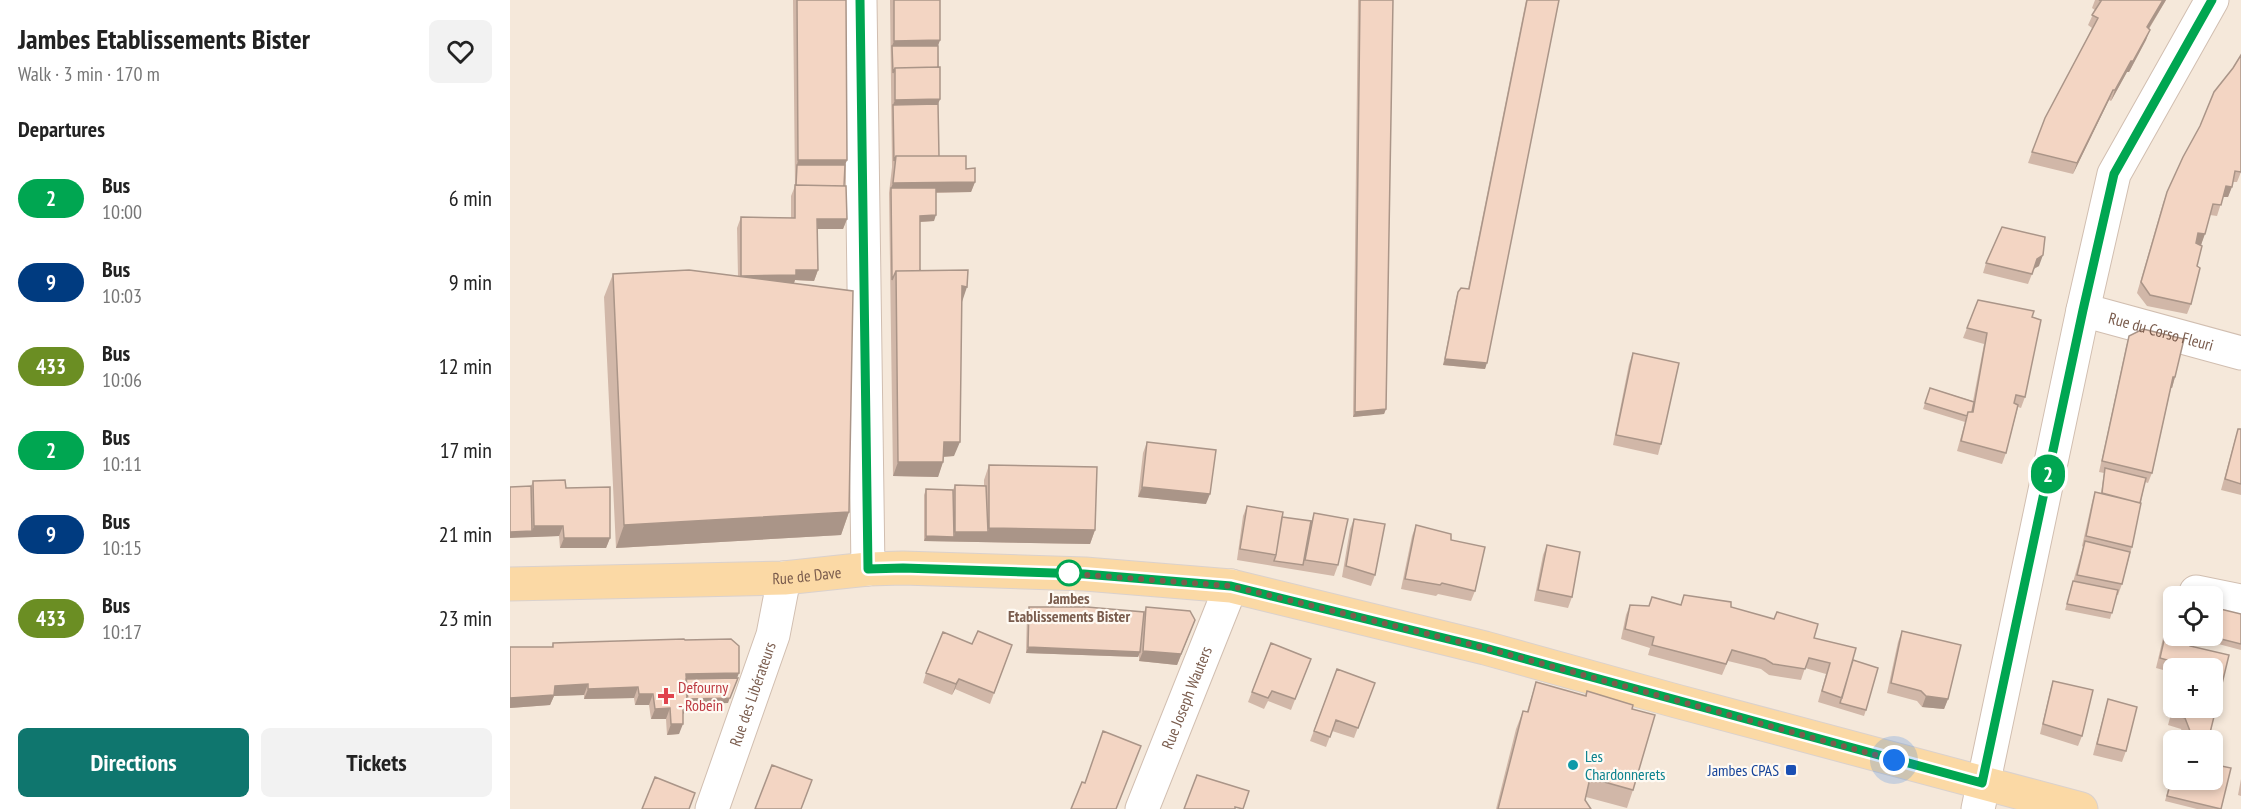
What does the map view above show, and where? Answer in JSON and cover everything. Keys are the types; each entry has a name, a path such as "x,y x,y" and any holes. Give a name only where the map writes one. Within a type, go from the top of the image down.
{"main road":[{"name":"Rue de Dave","path":"510,585 784,578 868,569 903,568 1084,574 1231,586 1485,648 1980,796 2081,809"}],"street":[{"path":"860,0 868,569"},
{"path":"1980,796 2114,174 2212,0"},
{"name":"Rue du Corso Fleuri","path":"2083,310 2241,353"},
{"name":"Rue des Libérateurs","path":"712,809 773,635 784,578"},
{"name":"Rue Joseph Wauters","path":"1142,809 1231,586"},
{"path":"2223,597 2241,601"}],"shaded area":[{"path":"510,0 2241,0 2241,809 510,809"}],"building":[{"path":"797,0 846,0 847,160 798,160"},
{"path":"894,0 940,0 940,40 894,41"},
{"path":"1360,0 1393,0 1386,409 1355,412"},
{"path":"1527,0 1559,0 1487,363 1445,359 1458,292 1461,288 1469,289"},
{"path":"2099,0 2163,0 2147,27 2150,30 2133,61 2113,90 2077,163 2032,152 2045,118 2098,18 2092,15 2101,1"},
{"path":"892,46 938,46 938,67 895,68 893,73"},
{"path":"2241,55 2241,172 2235,171 2232,187 2226,186 2221,205 2213,204 2205,234 2198,233 2196,243 2202,246 2197,266 2200,268 2191,304 2150,295 2141,282 2167,192 2214,92"},
{"path":"940,67 940,99 895,100 895,68"},
{"path":"938,104 939,156 896,156 894,161 893,105"},
{"path":"896,156 966,156 966,169 975,168 975,182 893,183"},
{"path":"797,165 845,165 844,186 796,185"},
{"path":"795,185 846,186 847,219 817,219 818,270 796,270 796,275 741,276 741,217 795,218"},
{"path":"891,188 936,188 936,215 920,216 920,271 896,271 892,280"},
{"path":"2002,227 2045,237 2043,255 2037,259 2032,274 1986,263"},
{"path":"689,270 853,291 849,512 624,525 613,274"},
{"path":"968,270 967,287 962,286 960,442 944,442 943,462 898,462 896,271"},
{"path":"1978,300 2034,311 2032,317 2041,320 2025,397 2016,395 2014,403 2018,405 2006,453 1961,441 1968,412 1973,412 1987,333 1967,328"},
{"path":"2143,329 2184,339 2175,377 2173,377 2152,473 2102,461 2129,336"},
{"path":"1633,353 1679,363 1661,444 1616,435"},
{"path":"1930,388 1974,402 1972,412 1968,412 1967,416 1925,403"},
{"path":"2238,429 2241,429 2241,484 2225,479"},
{"path":"1147,442 1216,450 1210,494 1142,487"},
{"path":"989,465 1097,467 1095,530 989,528"},
{"path":"2105,468 2146,478 2140,503 2102,493"},
{"path":"565,480 566,488 610,487 610,538 564,538 563,526 534,526 533,481"},
{"path":"955,485 986,486 988,532 955,532"},
{"path":"531,486 532,531 510,532 510,487"},
{"path":"926,489 953,490 954,537 926,536"},
{"path":"2095,492 2141,503 2132,547 2086,536"},
{"path":"1247,506 1283,512 1276,555 1240,549"},
{"path":"1314,513 1348,519 1338,565 1305,560"},
{"path":"1282,517 1311,521 1303,565 1274,561"},
{"path":"1354,519 1385,524 1375,575 1346,566"},
{"path":"1416,525 1451,534 1451,540 1485,547 1475,591 1442,583 1440,585 1405,579"},
{"path":"2085,541 2130,552 2122,584 2077,575"},
{"path":"1547,545 1580,552 1572,597 1538,590"},
{"path":"2073,581 2118,590 2112,613 2067,604"},
{"path":"1684,595 1731,602 1731,607 1774,619 1777,612 1818,624 1814,638 1856,648 1842,698 1822,691 1830,663 1809,658 1805,669 1773,664 1765,659 1732,650 1726,664 1652,645 1654,637 1625,629 1630,605 1649,606 1652,597 1681,605"},
{"path":"1029,607 1087,607 1144,612 1140,652 1028,647"},
{"path":"1146,607 1190,611 1195,620 1181,654 1143,651"},
{"path":"2223,610 2241,614 2241,644 2223,640"},
{"path":"978,631 1012,645 994,693 959,679 956,684 926,673 943,632 972,644"},
{"path":"1902,631 1961,645 1948,699 1926,696 1921,691 1891,683"},
{"path":"731,639 739,646 739,673 686,674 688,703 683,709 683,724 671,724 670,708 655,709 653,694 639,694 638,687 588,689 588,684 555,686 554,695 510,698 510,647 553,647 553,643"},
{"path":"1271,643 1311,659 1295,699 1272,691 1268,698 1252,692"},
{"path":"2163,645 2190,646 2229,655 2223,680 2223,658 2160,658"},
{"path":"1853,660 1878,668 1866,710 1840,703"},
{"path":"1337,669 1375,683 1358,728 1336,720 1330,737 1314,731"},
{"path":"738,678 730,698 687,699 686,679"},
{"path":"2053,681 2093,690 2082,736 2043,724"},
{"name":"Les Chardonnerets","path":"1536,682 1586,696 1587,691 1633,705 1632,709 1655,715 1633,790 1590,778 1585,800 1591,809 1498,809 1523,711 1528,712"},
{"path":"2108,699 2137,707 2126,751 2097,744"},
{"path":"2185,718 2214,718 2211,730 2190,730"},
{"path":"1103,731 1141,746 1116,809 1071,809 1082,782 1085,783"},
{"path":"772,765 812,780 801,809 755,809"},
{"path":"2223,766 2231,768 2221,809 2167,796 2169,790 2223,790"},
{"path":"1197,775 1249,791 1243,809 1235,807 1235,809 1184,809"},
{"path":"655,777 695,793 689,809 642,809"}],"bus line":[{"name":"2","path":"860,0 868,569 903,568 1084,574 1231,586 1485,648 1982,783 2114,174 2212,0"}],"place":[{"name":"Jambes Etablissements Bister","path":"1069,573"},
{"name":"Defourny - Robein","path":"666,696"},
{"name":"Les Chardonnerets","path":"1573,765"},
{"name":"Jambes CPAS","path":"1791,770"}],"route":[{"path":"1069,573 1062,573 1231,586 1485,648 1894,760"}]}
